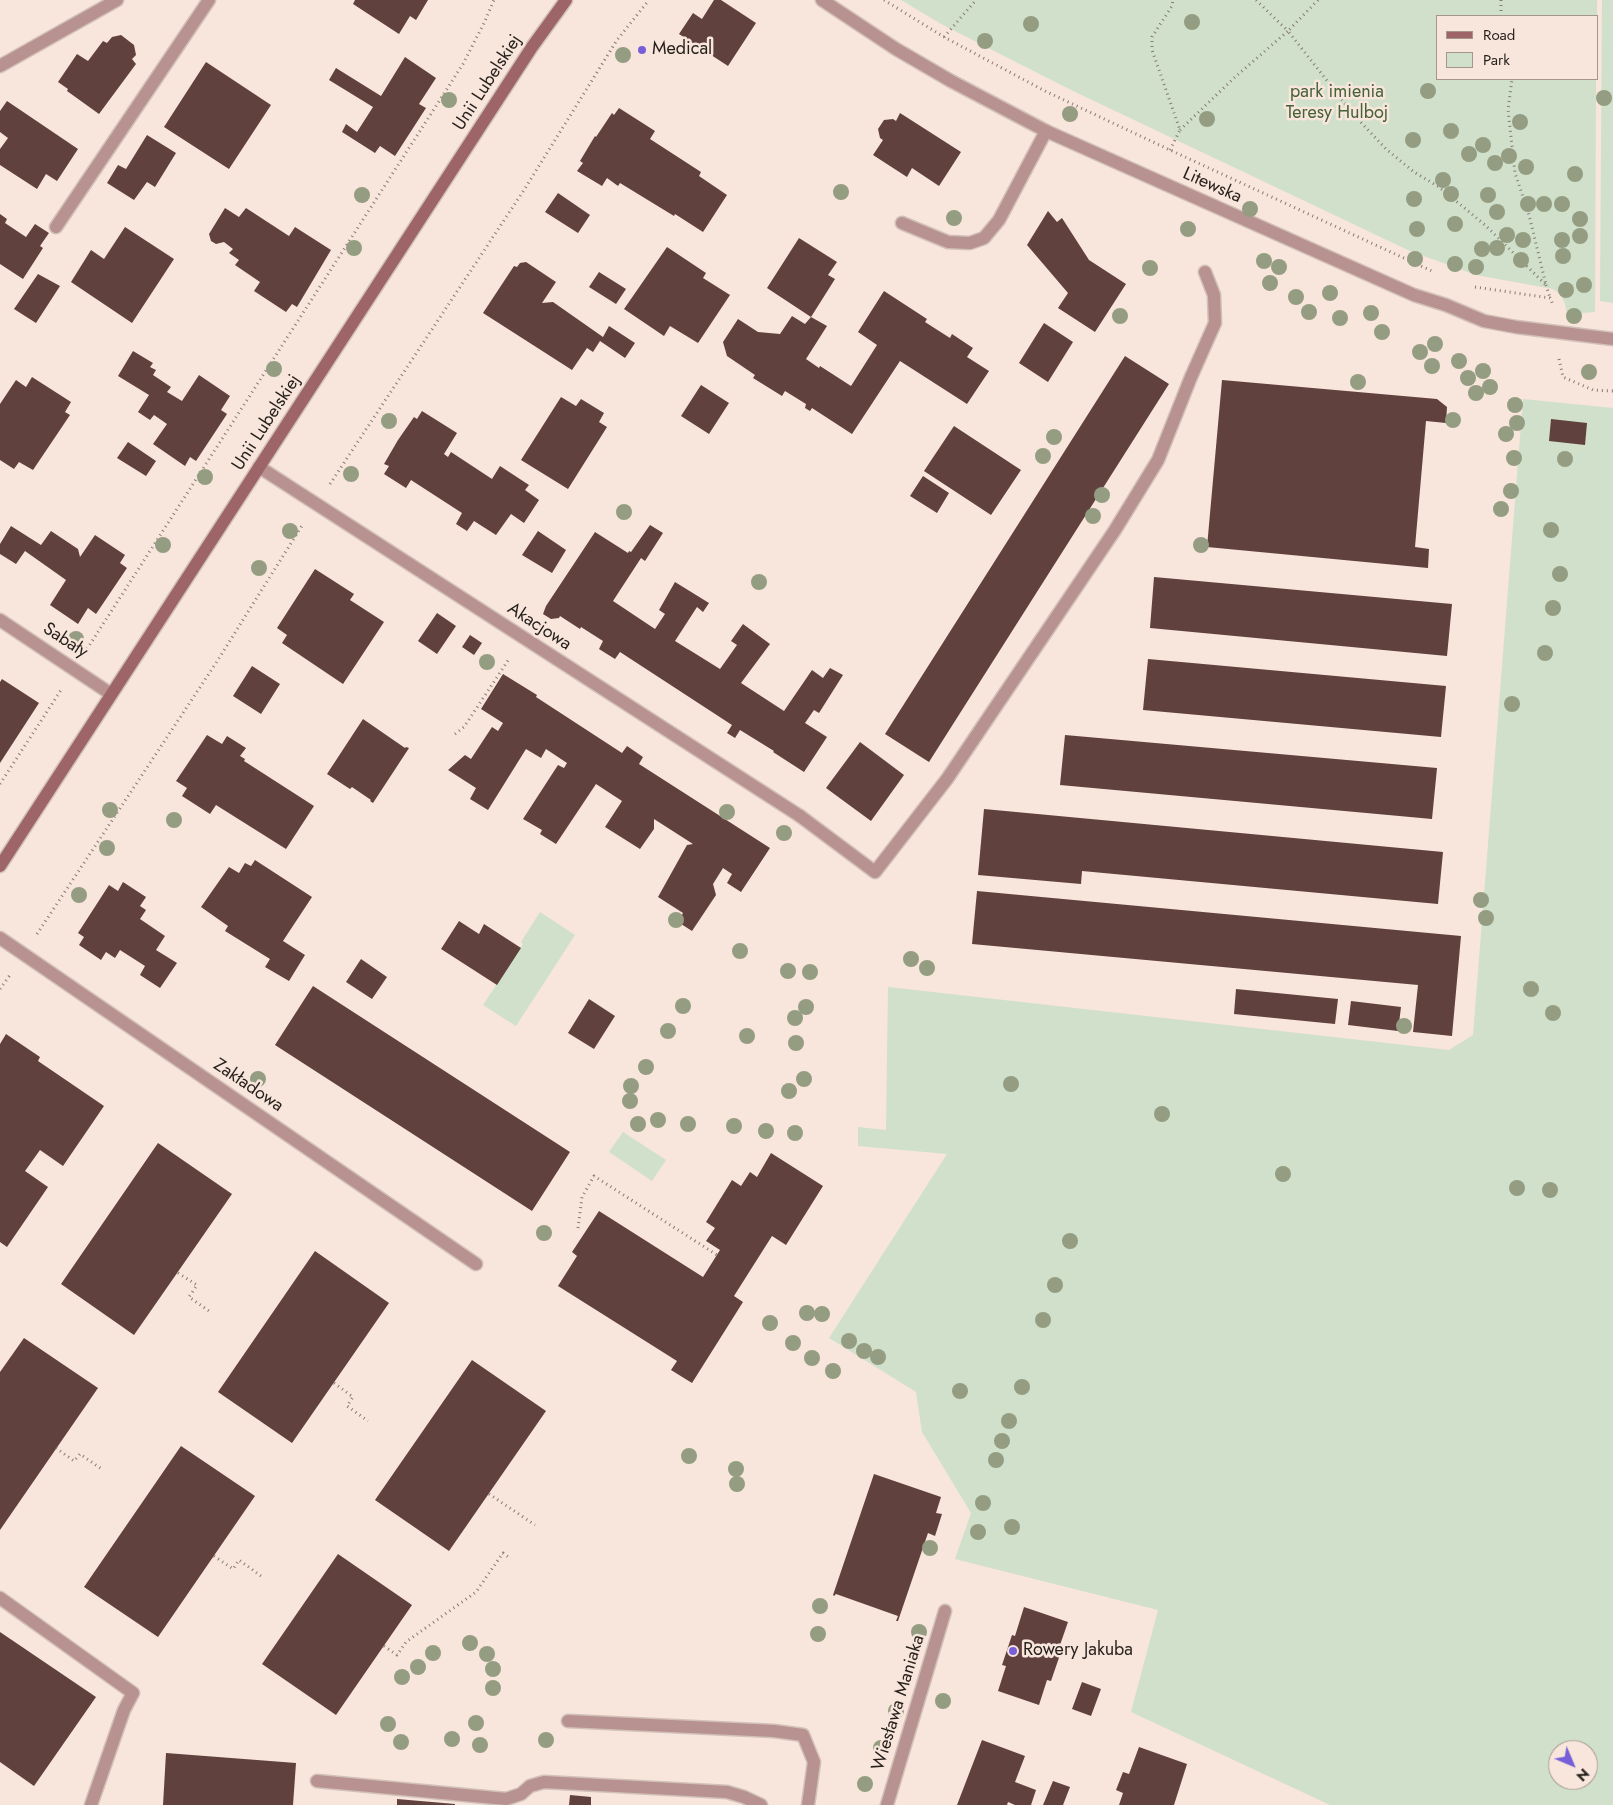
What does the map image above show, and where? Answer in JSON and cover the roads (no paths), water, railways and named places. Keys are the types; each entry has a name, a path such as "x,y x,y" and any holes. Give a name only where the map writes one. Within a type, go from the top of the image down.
{"street":[{"path":"0,66 117,0"},
{"path":"56,227 209,0"},
{"name":"Unii Lubelskiej","path":"0,866 532,46 566,0"},
{"name":"Litewska","path":"822,0 896,49 951,81 1046,131 1414,295 1446,305 1484,321 1516,327 1613,339"},
{"path":"902,223 948,242 970,243 984,238 999,220 1046,131"},
{"name":"Akacjowa","path":"259,467 800,816 875,872 947,778 1115,530 1158,460 1215,323 1214,294 1205,272"},
{"name":"Sabały","path":"0,620 75,668 111,694"},
{"name":"Zakładowa","path":"0,938 476,1264"},
{"path":"0,1598 134,1693 124,1710 91,1805"},
{"name":"Wiesława Maniaka","path":"887,1805 945,1611"},
{"path":"568,1721 774,1731 803,1735 814,1762 808,1805"},
{"path":"317,1781 506,1799 521,1794 530,1786 544,1782 726,1792 744,1797 761,1805"}],"place":[{"name":"Medical","path":"642,50"},
{"name":"Rowery Jakuba","path":"1013,1651"}],"park label":[{"name":"park imienia Teresy Hulboj","path":"1337,104"}]}
